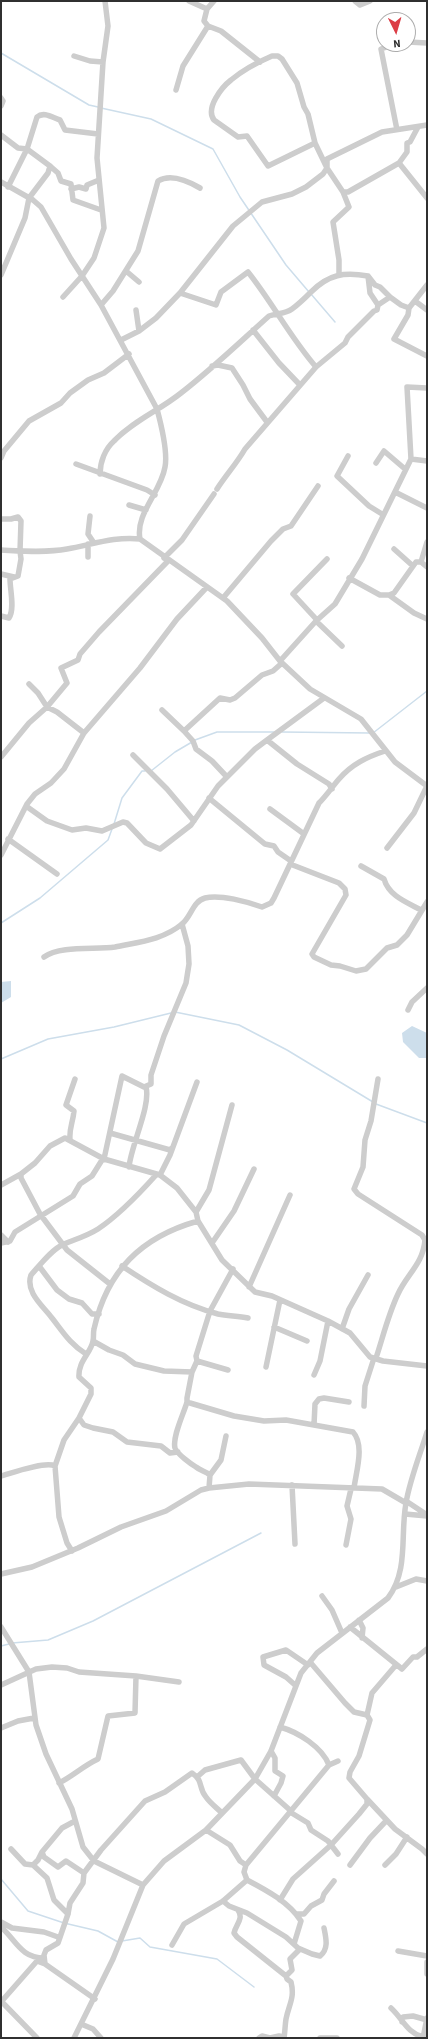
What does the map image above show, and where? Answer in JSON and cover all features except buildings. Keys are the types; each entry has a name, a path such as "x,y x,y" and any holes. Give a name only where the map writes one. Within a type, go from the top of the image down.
{"street":[{"path":"63,297 82,276 94,258 104,228 98,180 98,134 103,62 108,26 105,1"},
{"path":"189,1 206,9"},
{"path":"214,1 206,9 204,21 208,26 221,31 257,62"},
{"path":"355,1 360,5 370,1"},
{"path":"176,90 183,66 208,26"},
{"path":"416,42 427,43"},
{"path":"382,52 397,130"},
{"path":"74,56 90,61 103,62"},
{"path":"315,144 268,166 247,136 238,136 211,116 211,110 215,100 230,80 257,62 272,56 278,56 285,64 297,83 304,107 308,114 315,144 350,207 333,222 339,260 339,274"},
{"path":"1,98 3,101 1,106"},
{"path":"8,186 27,149 37,117 40,115 45,114 60,120 64,130 98,134"},
{"path":"121,340 139,331 156,318 180,293 233,226 262,202 292,194 306,187 323,174 327,168 326,159 382,132 427,125"},
{"path":"343,192 348,192 399,163 407,152 407,143 410,142 418,127"},
{"path":"1,135 18,148 27,149 58,173 61,181 71,184 74,200 101,210"},
{"path":"399,163 427,198"},
{"path":"1,275 25,218 29,198 48,173 50,166"},
{"path":"102,305 126,271 140,245 158,181 163,178 185,180 200,188"},
{"path":"72,189 79,187 86,189 87,185 98,180"},
{"path":"1,182 29,198 41,207 82,276 102,305 157,409 161,423 166,466 161,483 146,510 138,529 128,538"},
{"path":"126,271 139,282"},
{"path":"180,293 216,305 221,292 248,272 278,313 298,346 316,367"},
{"path":"100,474 100,468 106,450 114,440 157,409 181,394 269,316 278,313 283,314 293,308 313,289 329,278 339,274 368,276"},
{"path":"368,276 374,285 380,287 401,305 409,308"},
{"path":"368,276 370,293 378,305"},
{"path":"427,284 416,301 409,308 408,315 394,340 427,356"},
{"path":"1,757 29,723 47,707 67,683 61,668 78,660 80,654 182,540 226,475 234,467 239,456 316,367 345,343 348,337 374,311 377,310 378,305 390,297"},
{"path":"416,301 427,310"},
{"path":"136,310 139,331"},
{"path":"253,330 279,363 300,385"},
{"path":"1,458 4,451 29,421 60,403 70,393 88,380 104,373 129,354"},
{"path":"212,366 218,365 232,368 244,385 250,399 268,422"},
{"path":"184,731 220,698 230,700 236,698 262,675 272,671 316,620 335,604 349,578 362,559 378,528 382,514 395,492 411,459 407,387 427,388"},
{"path":"376,463 384,451 405,469"},
{"path":"348,456 337,476 369,506 382,514"},
{"path":"411,459 427,460"},
{"path":"76,464 147,490 155,495"},
{"path":"223,598 271,541 283,529 291,526 318,486"},
{"path":"395,492 427,508"},
{"path":"129,505 146,510"},
{"path":"88,557 91,543 88,534 90,516"},
{"path":"1,520 11,520 18,517 21,521 21,559 18,576 10,579 11,615 9,618 1,616"},
{"path":"138,529 140,539"},
{"path":"1,550 66,550 91,543 128,538 140,539 166,559 223,598 246,620 281,662 310,689 354,713 361,719 385,751 396,762 427,786 414,813 388,848"},
{"path":"421,562 427,542"},
{"path":"394,548 413,566"},
{"path":"327,559 293,594 342,646"},
{"path":"349,578 380,595 389,595 394,593 416,562 421,562 427,567"},
{"path":"1,574 14,577"},
{"path":"1,855 26,806 35,794 51,783 64,769 84,733 140,668 177,619 207,587"},
{"path":"389,595 414,613 427,619"},
{"path":"29,684 38,693 47,707 57,712 84,733"},
{"path":"26,806 47,821 72,830 86,828 102,832 123,822 127,823 146,843 160,849 194,821 209,798 227,777 255,749 324,698"},
{"path":"162,710 193,741 196,749 212,761 227,777"},
{"path":"267,740 297,764 329,784 332,789"},
{"path":"44,957 51,952 60,952 72,948 108,948 143,942 165,934 182,924 198,902 206,897 226,899 262,907 268,906 274,898 319,803 349,769 365,758 385,751"},
{"path":"133,754 167,789 194,821"},
{"path":"209,798 265,844 274,846 278,852 291,862 339,883 345,889 346,895 312,954 324,963 356,971 366,969 387,948 397,945 407,935 427,902"},
{"path":"270,809 304,834"},
{"path":"8,839 57,874"},
{"path":"361,866 384,879 386,887 391,893 421,910"},
{"path":"146,1087 151,1084 151,1075 164,1036 186,983 189,964 188,946 182,924"},
{"path":"408,1010 412,1002 427,988"},
{"path":"8,1242 15,1232 73,1196 80,1184 92,1176 104,1159 122,1076 146,1087"},
{"path":"70,1139 69,1130 73,1122 74,1112 66,1105 75,1079"},
{"path":"364,1406 367,1379 389,1314 398,1292 414,1272 425,1253 426,1238 358,1194 354,1189 363,1167 365,1140 371,1121 378,1079"},
{"path":"86,1354 75,1347 39,1304 31,1289 29,1281 31,1275 63,1244 79,1239 98,1228 139,1194 158,1175 172,1148 197,1082"},
{"path":"129,1167 134,1140 142,1118 147,1093 146,1087"},
{"path":"196,1212 209,1190 232,1105"},
{"path":"110,1133 170,1150 172,1148"},
{"path":"1,1185 22,1174 35,1163 50,1146 65,1138 70,1139 104,1159 158,1175 176,1188 196,1212 198,1221 222,1260 255,1292 280,1300 328,1321 350,1333 370,1357 383,1361 427,1366"},
{"path":"212,1243 234,1211 254,1169"},
{"path":"22,1174 21,1178 26,1189 42,1216 63,1244 74,1257 86,1264 110,1284"},
{"path":"249,1286 290,1195"},
{"path":"72,1551 67,1543 59,1517 55,1466 64,1440 91,1394 91,1388 79,1377 78,1372 86,1354 91,1349 93,1331 110,1284 122,1266 135,1252 155,1239 186,1224 198,1221"},
{"path":"1,1235 8,1242"},
{"path":"1,1242 8,1242"},
{"path":"39,1266 50,1281 69,1300 82,1303 92,1314 99,1314"},
{"path":"122,1266 157,1290 210,1311 229,1316 248,1318"},
{"path":"210,1475 197,1468 175,1448 177,1435 187,1402 197,1350 210,1311 233,1269"},
{"path":"342,1329 349,1309 368,1275"},
{"path":"266,1367 280,1300"},
{"path":"314,1375 320,1361 328,1321"},
{"path":"274,1327 307,1341"},
{"path":"93,1341 109,1350 123,1355 135,1364 164,1371 192,1372"},
{"path":"196,1361 228,1370"},
{"path":"314,1425 315,1404 319,1399 324,1398 349,1402"},
{"path":"187,1402 234,1416 264,1420 286,1420 353,1432 356,1436 359,1449 353,1488 347,1506 351,1519 346,1545"},
{"path":"78,1418 84,1425 113,1432 127,1442 161,1446 170,1454 178,1452"},
{"path":"74,2038 95,1999 143,1885 164,1862 206,1830 255,1779 271,1751 295,1685 301,1673 317,1653 388,1598 396,1587 402,1562 406,1502 425,1448 427,1432"},
{"path":"209,1488 210,1475 221,1460 226,1436"},
{"path":"1,1476 39,1466 51,1464 55,1466"},
{"path":"1,1574 32,1567 72,1551 121,1527 166,1511 201,1490 209,1488 249,1484 292,1485 301,1487 308,1485 326,1488 382,1489 406,1502 427,1516"},
{"path":"292,1485 295,1544"},
{"path":"405,1514 427,1516"},
{"path":"396,1587 416,1579 427,1581"},
{"path":"322,1596 332,1610 342,1633"},
{"path":"359,1620 363,1628 362,1638"},
{"path":"1,1627 28,1672 34,1718 46,1754 75,1821 83,1847 94,1861 115,1873 143,1885"},
{"path":"350,1627 402,1669 413,1657 417,1657 427,1649"},
{"path":"295,1685 286,1677 264,1665 263,1657 286,1650 309,1663 354,1712 367,1715"},
{"path":"396,1665 372,1693 367,1715 370,1720 369,1725 359,1756 350,1772 349,1778 386,1821 427,1854"},
{"path":"1,1685 36,1669 52,1667 67,1668 79,1672 136,1676 179,1682"},
{"path":"59,1783 73,1776 82,1766 98,1759 108,1716 135,1714 136,1676"},
{"path":"1,1728 18,1721 34,1718"},
{"path":"280,1727 292,1731 323,1753 329,1765"},
{"path":"271,1751 275,1758 275,1770 283,1776 274,1796"},
{"path":"197,1776 210,1768 241,1760 255,1779 290,1811 308,1823 311,1830 328,1841 338,1854"},
{"path":"286,1976 292,1970 290,1959 299,1950 296,1946 301,1920 280,1900 247,1880 244,1872 246,1865 290,1811 329,1765 338,1761"},
{"path":"45,1964 44,1958 46,1950 58,1943 58,1937 68,1914 70,1903 83,1883 84,1873 101,1850 145,1801 170,1789 187,1775 192,1773 200,1780 205,1796 222,1813"},
{"path":"280,1900 293,1879 331,1845 367,1804 367,1799"},
{"path":"33,1866 42,1852 62,1828 75,1821"},
{"path":"350,1865 370,1838 386,1821"},
{"path":"206,1830 230,1845 240,1861 246,1865"},
{"path":"385,1865 396,1854 407,1837"},
{"path":"11,1849 25,1864 33,1866 47,1878 54,1900 68,1914"},
{"path":"42,1852 44,1857 58,1866 66,1861 84,1873"},
{"path":"172,1945 184,1924 223,1901 247,1880"},
{"path":"296,1914 304,1914 311,1906 318,1903 334,1881"},
{"path":"223,1901 229,1906 247,1913 286,1937 296,1946 312,1954 322,1955 327,1941 324,1928"},
{"path":"238,1910 241,1913 241,1920 234,1933 286,1976 291,1982 292,2003 285,2022 284,2038 279,2036 270,2038 262,2036 259,2038"},
{"path":"1,1922 12,1928 44,1932 58,1937"},
{"path":"1,1927 19,1948 34,1958 44,1958"},
{"path":"398,1950 427,1956"},
{"path":"37,2038 1,2002 37,1961 45,1964 95,1999"},
{"path":"427,1962 427,1974"},
{"path":"391,2008 402,2022 415,2035 423,2038 427,2019 407,2016 404,2017 402,2022"},
{"path":"81,2024 93,2029 101,2038"},
{"path":"320,2038 336,2038"}],"water":[{"path":"11,981 11,997 1,1003 1,982"},
{"path":"412,1026 427,1033 427,1058 419,1058 403,1042 402,1033"}],"waterway":[{"path":"1,53 89,105 98,107"},
{"path":"101,108 151,119 213,149 240,197 286,265 309,292"},
{"path":"311,294 335,322"},
{"path":"373,733 427,691"},
{"path":"195,740 217,732 274,732"},
{"path":"282,732 370,733"},
{"path":"151,771 175,752 192,742"},
{"path":"114,824 122,798 142,771 145,771"},
{"path":"1,923 40,898 108,840 112,829"},
{"path":"175,1012 239,1025 287,1050 373,1102"},
{"path":"1,1059 48,1039 114,1027 171,1013"},
{"path":"376,1104 427,1123"},
{"path":"12,1643 48,1640 93,1621 261,1533"},
{"path":"1,1646 9,1644"},
{"path":"1,1879 28,1911 64,1923 98,1931 118,1942"},
{"path":"122,1941 140,1938 150,1947 217,1959 254,1987"}]}
